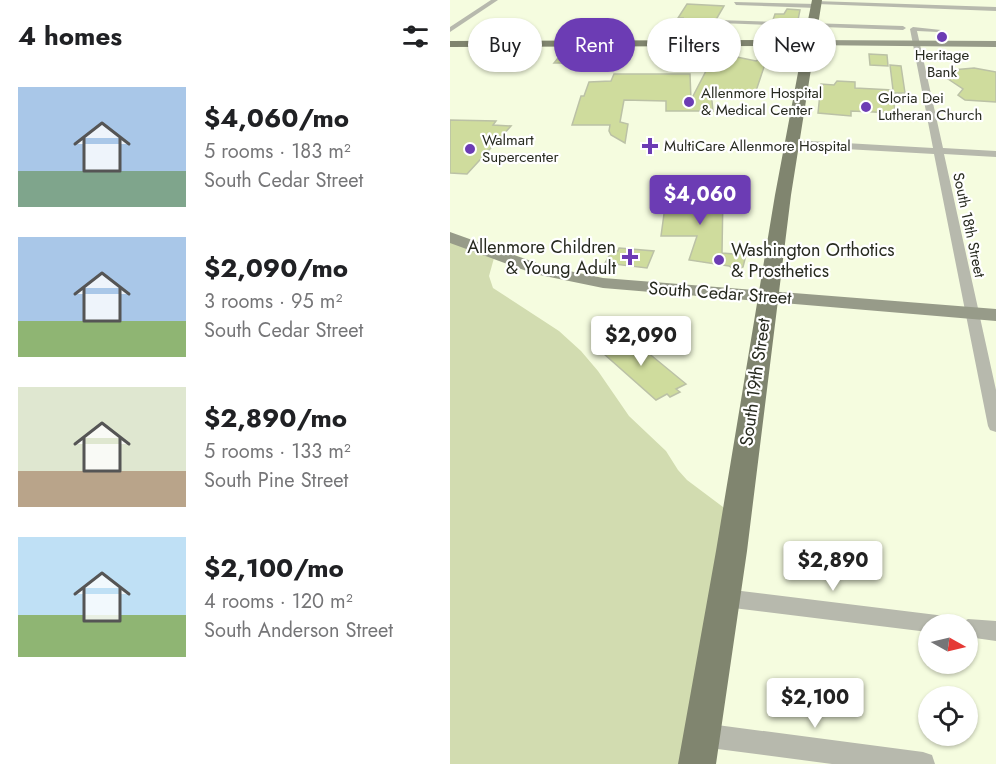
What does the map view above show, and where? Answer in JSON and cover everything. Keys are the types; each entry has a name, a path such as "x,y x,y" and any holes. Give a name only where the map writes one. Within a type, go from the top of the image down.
{"main road":[{"name":"South 19th Street","path":"813,18 817,3"},
{"path":"450,44 753,43"},
{"path":"836,43 996,44"},
{"name":"South 19th Street","path":"697,764 724,598 767,296 803,72"},
{"name":"South Cedar Street","path":"450,237 541,270 580,279 638,286 996,315"}],"street":[{"path":"450,30 495,0"},
{"path":"736,3 926,3 996,9"},
{"path":"926,3 930,17"},
{"path":"836,25 938,30"},
{"name":"South 18th Street","path":"908,29 916,43 996,426"},
{"path":"792,143 996,154"},
{"path":"724,598 918,622"},
{"path":"978,629 996,631"},
{"path":"702,735 923,764"}],"green space":[{"path":"450,237 494,258 489,276 493,288 559,331 581,351 629,416 666,451 687,480 727,510 697,764 450,764"}],"building":[{"path":"687,4 724,6 717,18 678,18"},
{"path":"787,9 800,10 798,18 774,18 775,14 784,14"},
{"path":"869,54 887,55 888,66 870,65"},
{"name":"Allenmore Hospital & Medical Center","path":"741,58 753,60 753,72 762,72 756,91 711,91 713,111 666,111 666,101 624,100 620,122 628,124 625,143 611,135 610,125 572,125 581,96 584,96 589,82 611,81 614,74 690,74 691,100 705,72 741,72"},
{"path":"890,65 901,66 905,93 893,93 895,113 851,111 851,116 818,113 821,84 834,85 837,81 855,82 855,88 893,90"},
{"path":"974,68 996,72 996,102 965,100 958,95 963,89 945,77 952,70"},
{"name":"Walmart Supercenter","path":"450,120 496,121 493,125 511,126 467,174 450,173"},
{"path":"667,192 723,192 722,253 746,255 743,267 735,270 729,266 689,260 697,236 661,236"},
{"name":"Allenmore Children & Young Adult","path":"619,248 654,251 647,268 605,263 612,251 618,251"},
{"path":"624,333 686,384 676,389 680,392 670,397 667,394 656,400 595,346"}],"place":[{"name":"Heritage Bank","path":"942,37"},
{"name":"Allenmore Hospital & Medical Center","path":"689,102"},
{"name":"Gloria Dei Lutheran Church","path":"866,107"},
{"name":"MultiCare Allenmore Hospital","path":"650,146"},
{"name":"Walmart Supercenter","path":"470,149"},
{"name":"Allenmore Children & Young Adult","path":"630,257"},
{"name":"Washington Orthotics & Prosthetics","path":"719,260"}]}
